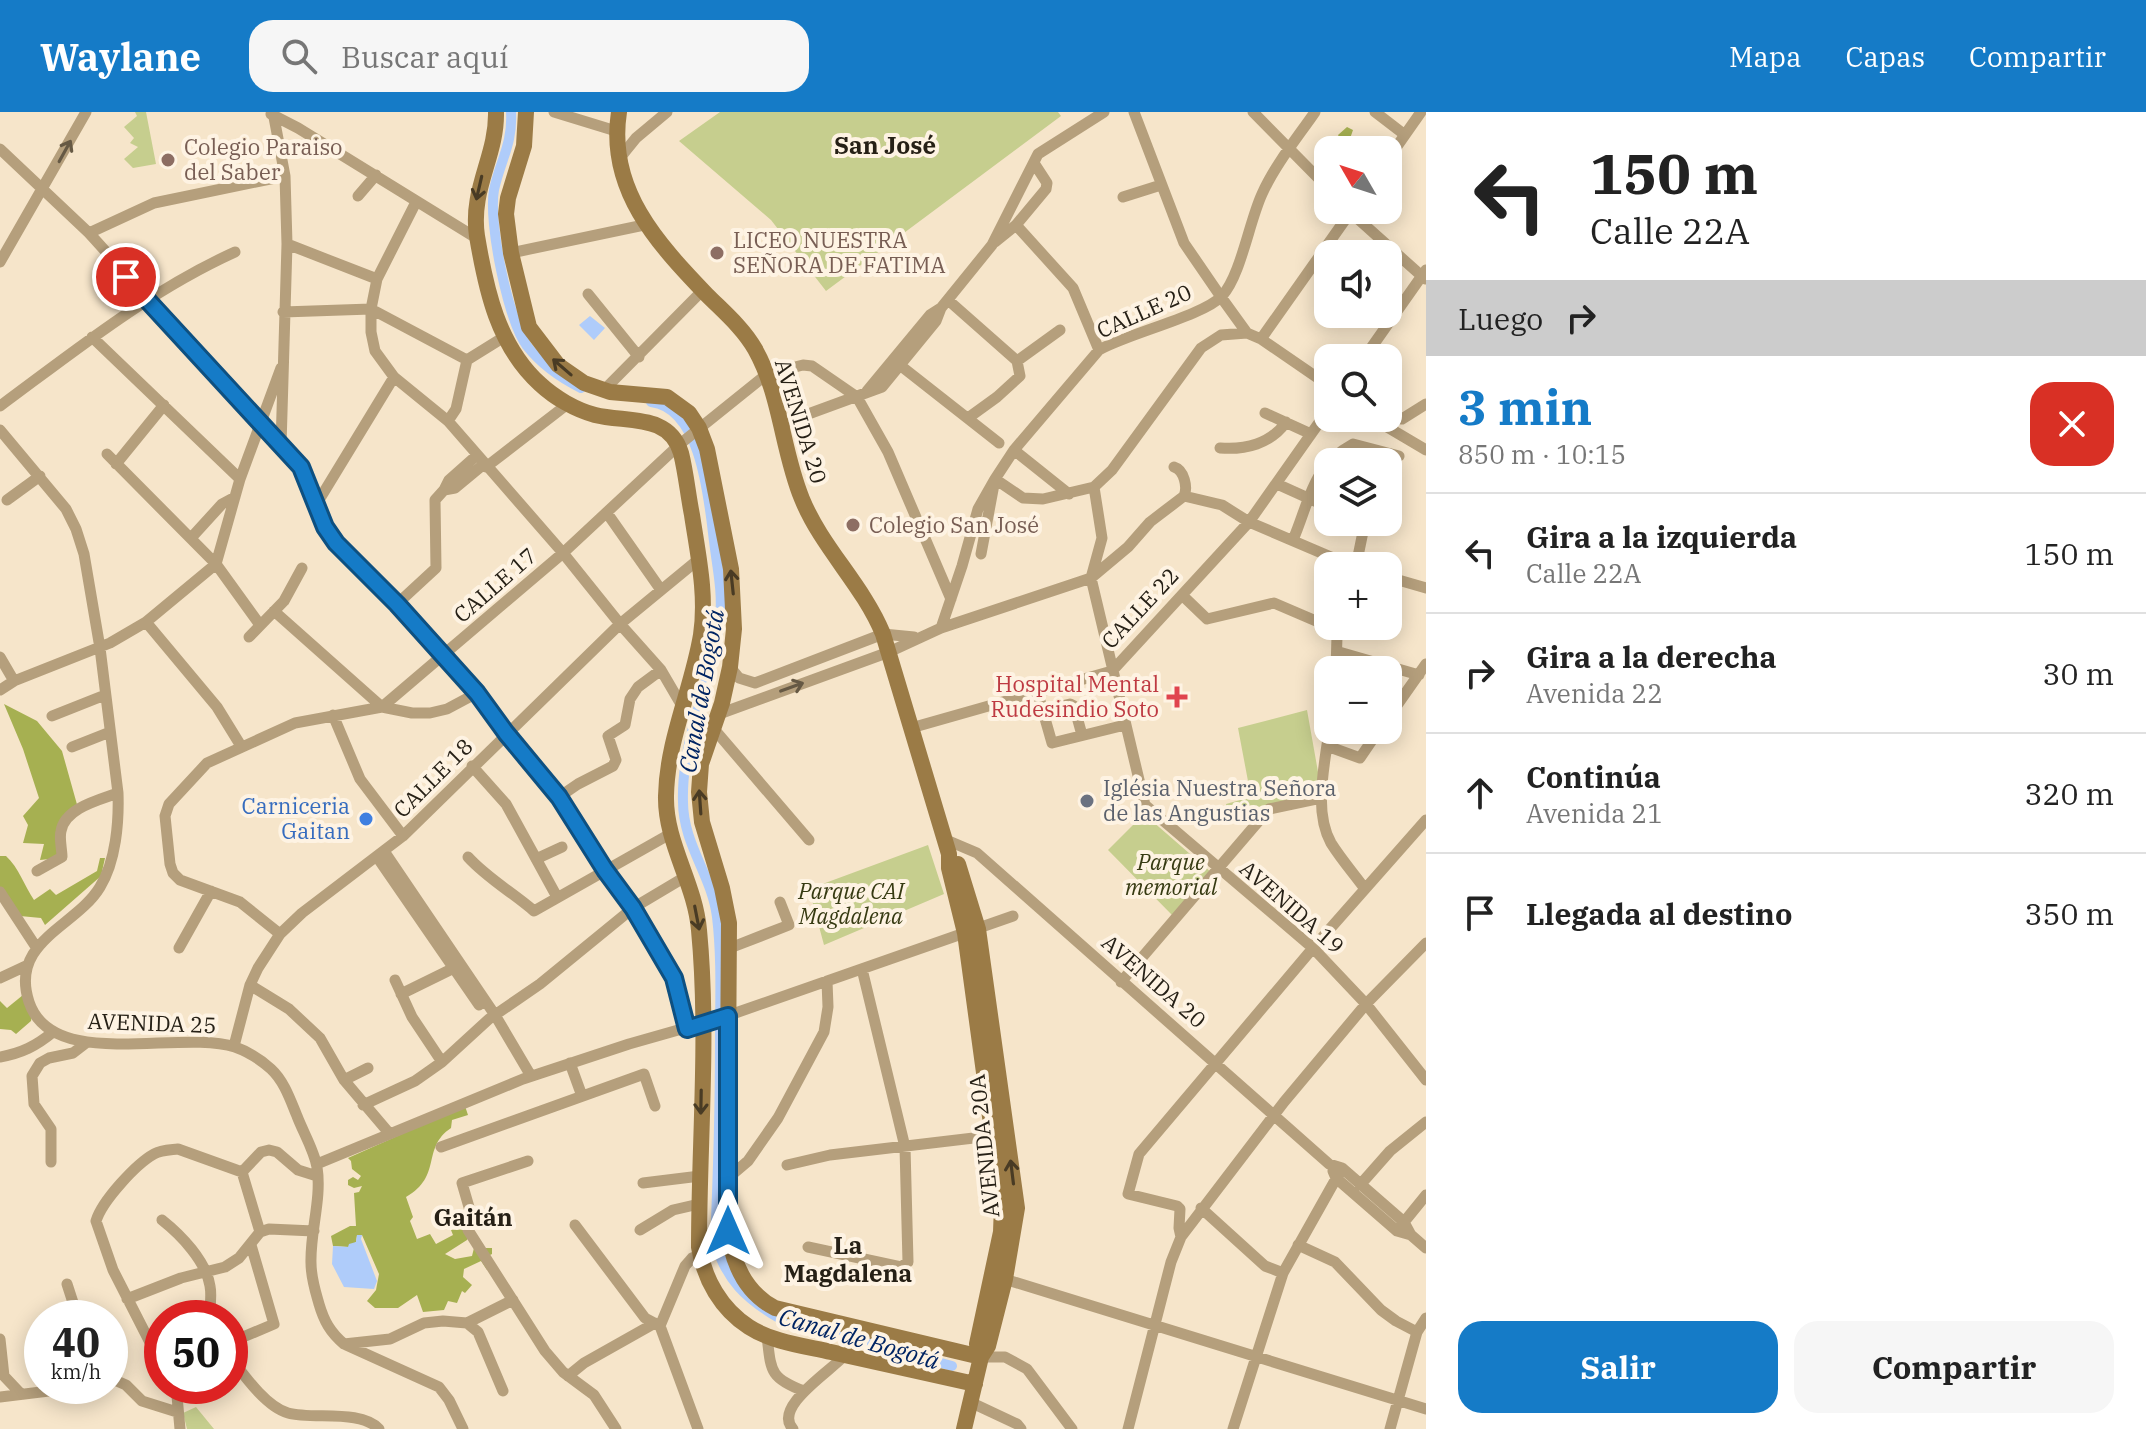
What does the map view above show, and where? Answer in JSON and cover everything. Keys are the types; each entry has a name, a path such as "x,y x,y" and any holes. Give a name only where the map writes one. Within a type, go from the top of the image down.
{"main road":[{"path":"496,112 496,130 477,194 475,220 495,314 504,337 531,375 569,403 599,416 659,425 679,445 699,559 703,617 666,782 666,805 670,834 699,930 699,1204 701,1254 708,1278 724,1305 746,1326 767,1336 975,1384"},
{"path":"526,112 524,146 506,206 506,225 523,312 534,336 567,373 603,391 667,397 684,408 710,458 732,578 734,629 730,667 701,764 699,803 725,901 730,948 726,1017 728,1231 735,1262 747,1285 765,1303 786,1312 981,1357 964,1429"},
{"name":"AVENIDA 20","path":"619,112 616,131 623,179 644,225 755,348 767,374 792,473 803,503 866,598 883,634"},
{"path":"618,154 629,112"},
{"name":"AVENIDA 20A","path":"883,634 947,847 949,868 971,931 1001,1134 999,1277 977,1344 981,1357"}],"street":[{"path":"0,262 86,112"},
{"path":"554,112 616,131"},
{"path":"618,154 667,112"},
{"path":"781,424 882,387 992,245 1038,154 1104,112"},
{"path":"1134,112 1184,243 1247,333"},
{"path":"1253,112 1314,173"},
{"name":"CALLE 20","path":"941,628 978,509 1014,450 1099,350 1221,297 1232,280 1262,193 1315,112"},
{"path":"1375,112 1405,135"},
{"path":"1402,139 1421,112"},
{"path":"271,113 478,239"},
{"path":"271,113 285,176 287,244 281,446"},
{"path":"0,149 89,233 301,467 325,527 336,543 397,604 477,693 559,797 633,908 699,1025"},
{"path":"992,245 1016,225 1046,189 1047,183 1034,163"},
{"path":"358,196 376,175"},
{"path":"89,233 154,203 285,176"},
{"path":"1123,197 1161,185"},
{"path":"416,202 377,279 371,309 375,351 394,377 448,421 563,553 661,670 682,706"},
{"path":"1261,339 1341,224"},
{"path":"1365,224 1424,275 1374,344"},
{"path":"511,253 644,225"},
{"path":"1016,225 1073,288 1099,350"},
{"path":"287,244 377,279"},
{"path":"0,406 147,299 196,270 235,252"},
{"path":"603,391 703,290"},
{"path":"588,294 639,357"},
{"path":"945,304 1017,361 1020,376 968,418"},
{"path":"862,394 930,315 945,304"},
{"path":"283,312 371,309 467,360"},
{"path":"1017,361 1060,330"},
{"path":"981,554 995,479 1023,498 1043,499 1094,487 1112,470 1201,348 1221,335 1247,333 1261,339 1314,375"},
{"path":"92,337 240,479"},
{"path":"448,421 456,409 467,360 504,337"},
{"name":"CALLE 17","path":"382,707 563,553 679,445 767,374 803,365 812,366 862,394"},
{"path":"901,366 999,443"},
{"path":"0,690 14,681 100,648 146,622 216,564 240,479 281,368"},
{"path":"316,505 394,377"},
{"path":"862,394 951,599"},
{"path":"397,604 436,568 435,500 449,480 482,463 569,403"},
{"path":"1402,419 1426,404"},
{"path":"116,464 164,405"},
{"path":"1265,413 1311,434"},
{"path":"1220,448 1241,449 1271,438 1286,422"},
{"name":"AVENIDA 25","path":"0,430 66,509 76,529 84,554 100,648 118,793 118,816 108,869 100,887 87,903 36,947 28,965 26,987 30,1005 53,1032 64,1038 86,1043 202,1042 234,1046 256,1056 280,1080 317,1170 312,1283 324,1321 344,1344"},
{"name":"CALLE 22","path":"911,728 1112,671 1249,522 1314,430"},
{"path":"1396,432 1426,450"},
{"path":"1347,448 1353,444 1368,448"},
{"path":"1014,450 1069,494"},
{"path":"107,454 216,564 260,625"},
{"path":"809,840 716,721 889,652 916,637 1091,578 1128,547 1150,522 1184,496 1187,489 1182,473 1174,467"},
{"path":"7,500 40,476"},
{"path":"1277,484 1314,502"},
{"path":"1293,540 1314,486"},
{"name":"AVENIDA 19","path":"1094,487 1102,538 1091,578 1145,805 1313,948 1366,1004 1426,1080"},
{"path":"1184,496 1222,505 1249,522 1321,552"},
{"path":"191,538 222,504 235,497"},
{"path":"607,513 661,590"},
{"name":"CALLE 18","path":"234,1046 250,985 280,934 302,913 403,836 620,624 699,559"},
{"path":"249,637 284,601 302,568"},
{"path":"1402,581 1426,588"},
{"path":"1182,595 1207,619 1274,603 1330,627 1337,636 1338,656"},
{"path":"274,611 382,707"},
{"path":"146,622 217,707 241,746"},
{"path":"730,667 739,678 755,683 883,634 916,637"},
{"path":"859,643 865,661"},
{"path":"1339,652 1419,675"},
{"path":"0,657 14,681"},
{"path":"1402,699 1426,664"},
{"path":"559,797 613,766 616,760 608,736 623,728 630,699 638,687 661,670"},
{"path":"280,934 240,902 180,880 173,873 165,816 169,804 207,763 295,723 382,707 430,713 447,709 477,693"},
{"path":"1038,694 1052,743 1125,725"},
{"path":"52,716 105,695"},
{"path":"1044,710 1070,704 1074,706 1082,735"},
{"path":"333,715 360,779 403,836"},
{"path":"72,747 110,732"},
{"path":"1365,889 1330,840 1321,798 1327,746 1360,758 1370,744"},
{"path":"472,766 506,804 557,897"},
{"path":"37,871 62,857 61,831 65,822 82,807 118,793"},
{"path":"1121,982 1269,809 1321,798"},
{"path":"1181,1237 1180,1209 1177,1206 1128,1194 1139,1154 1426,820"},
{"path":"468,857 486,876 506,887 534,911 670,834"},
{"path":"536,859 562,847"},
{"name":"AVENIDA 20","path":"947,847 977,853 1426,1248"},
{"path":"380,854 492,1017 527,1078"},
{"path":"363,1105 415,1081 442,1062 492,1017 540,984 633,908 685,877"},
{"path":"179,948 211,891"},
{"path":"0,892 36,947"},
{"path":"730,948 789,925 780,902"},
{"path":"242,1172 261,1152 269,1150 277,1152 298,1170 317,1170 389,1133 527,1078 726,1017 1013,916"},
{"path":"1128,1429 1171,1262 1181,1237 1274,1114 1366,1004 1426,943"},
{"path":"0,978 28,965"},
{"path":"401,994 456,966"},
{"path":"808,1247 901,1267 908,1262 905,1147 862,969"},
{"path":"395,980 412,1017 442,1062"},
{"path":"728,1178 748,1161 778,1118 824,1032 828,1007 827,981"},
{"path":"250,985 306,1023 320,1038 344,1080 389,1133"},
{"path":"0,1057 36,1045 53,1032"},
{"path":"51,1162 51,1129 34,1104 32,1076 40,1063 73,1053 86,1043"},
{"path":"570,1063 582,1096"},
{"path":"344,1080 368,1068"},
{"path":"441,1147 644,1074 655,1106"},
{"path":"1360,1185 1390,1151 1426,1122"},
{"path":"787,1165 830,1155 1001,1134"},
{"path":"144,1332 113,1270 96,1221 108,1199 146,1159 157,1152 178,1149 242,1172"},
{"path":"528,1161 462,1183 471,1214 468,1230 545,1351 568,1376 594,1395 616,1429"},
{"path":"242,1172 260,1232"},
{"path":"1233,1429 1283,1273 1339,1173"},
{"name":"AVENIDA 20","path":"1339,1173 1360,1185 1400,1226"},
{"path":"643,1183 700,1176"},
{"path":"1400,1226 1426,1195"},
{"path":"640,1230 673,1210 699,1204"},
{"path":"1201,1208 1265,1266 1283,1273"},
{"path":"162,1220 178,1233 206,1271 210,1300"},
{"path":"575,1225 645,1318 658,1324 698,1429"},
{"path":"127,1299 153,1287 225,1267 239,1258 260,1232 269,1229 314,1231"},
{"path":"248,1335 274,1324 251,1245"},
{"path":"1298,1245 1335,1262 1381,1310 1417,1332"},
{"path":"568,1376 584,1363 658,1324 685,1266 701,1254"},
{"path":"999,1277 1426,1409"},
{"path":"67,1284 72,1300"},
{"path":"344,1344 390,1339 424,1323 467,1323 513,1300"},
{"path":"1390,1429 1417,1332 1426,1318"},
{"path":"467,1323 478,1332 503,1391"},
{"path":"767,1336 774,1375 783,1383 804,1391"},
{"path":"0,1339 4,1376 21,1394"},
{"path":"344,1344 439,1387 463,1429"},
{"path":"793,1429 788,1424 787,1414 804,1391 845,1355"},
{"path":"981,1357 1005,1357 1027,1369 1072,1429"},
{"path":"248,1381 256,1391 285,1413 360,1419 379,1429"},
{"path":"128,1387 142,1401 177,1412"},
{"path":"0,1397 24,1394"},
{"path":"970,1402 1017,1424 1021,1429"},
{"path":"177,1404 180,1429"}],"green space":[{"path":"135,112 146,112 156,164 133,168 124,159 138,147 130,143 134,138 124,127 137,116"},
{"path":"720,112 1058,112 1061,116 826,291 771,220 679,141"},
{"path":"1347,127 1353,130 1351,136 1338,135"},
{"path":"4,704 37,721 62,751 78,808 59,825 59,858 40,860 44,844 23,843 28,825 23,816 39,798"},
{"path":"1307,710 1323,800 1229,821 1226,804 1251,797 1238,728"},
{"name":"Parque memorial","path":"1144,814 1212,873 1173,916 1108,850"},
{"name":"Parque CAI Magdalena","path":"928,845 944,894 824,945 809,889"},
{"path":"0,856 6,856 11,861 34,900 50,889 56,895 97,871 100,858 105,858 101,876 45,925 41,918 20,916 0,887"},
{"path":"23,995 33,1009 31,1021 16,1034 0,1029 0,1001 7,1008"},
{"path":"465,1106 468,1115 452,1120 451,1128 437,1144 424,1180 406,1197 417,1239 430,1234 436,1244 453,1235 451,1230 466,1228 470,1235 467,1240 445,1254 455,1259 472,1256 474,1248 492,1248 492,1254 486,1257 487,1270 481,1261 464,1269 463,1277 472,1285 465,1293 462,1291 457,1303 448,1301 444,1310 423,1312 417,1295 398,1308 375,1308 367,1301 376,1290 379,1274 362,1235 357,1235 356,1242 349,1247 333,1246 331,1236 356,1226 354,1193 359,1192 362,1186 354,1188 348,1185 348,1180 353,1177 358,1180 361,1176 352,1169 348,1158"},
{"path":"196,1407 214,1429 187,1429 183,1413"}],"water":[{"path":"590,316 605,328 594,340 579,325"},
{"path":"357,1235 362,1235 377,1281 374,1289 344,1287 332,1264 333,1246 348,1247 356,1242"}],"waterway":[{"name":"Canal de Bogotá","path":"511,112 510,134 494,190 493,205 497,247 507,294 527,346 552,370 581,388"},
{"name":"Canal de Bogotá","path":"651,402 668,408 682,421 700,459 720,589 720,619 687,755 683,802 692,846 714,902 719,933 720,1093 715,1243 725,1268 739,1287 779,1318 952,1366"}],"place":[{"name":"Colegio Paraiso del Saber","path":"168,160"},
{"name":"LICEO NUESTRA SEÑORA DE FATIMA","path":"717,253"},
{"name":"Colegio San José","path":"853,525"},
{"name":"Hospital Mental Rudesindio Soto","path":"1177,697"},
{"name":"Iglésia Nuestra Señora de las Angustias","path":"1087,801"},
{"name":"Carniceria Gaitan","path":"366,819"}],"district":[{"name":"San José","path":"885,146"},
{"name":"Gaitán","path":"473,1218"},
{"name":"La Magdalena","path":"848,1260"}],"route":[{"path":"126,277 301,467 325,527 336,543 397,604 477,693 559,797 633,908 674,978 687,1029 728,1016 728,1231"}]}
